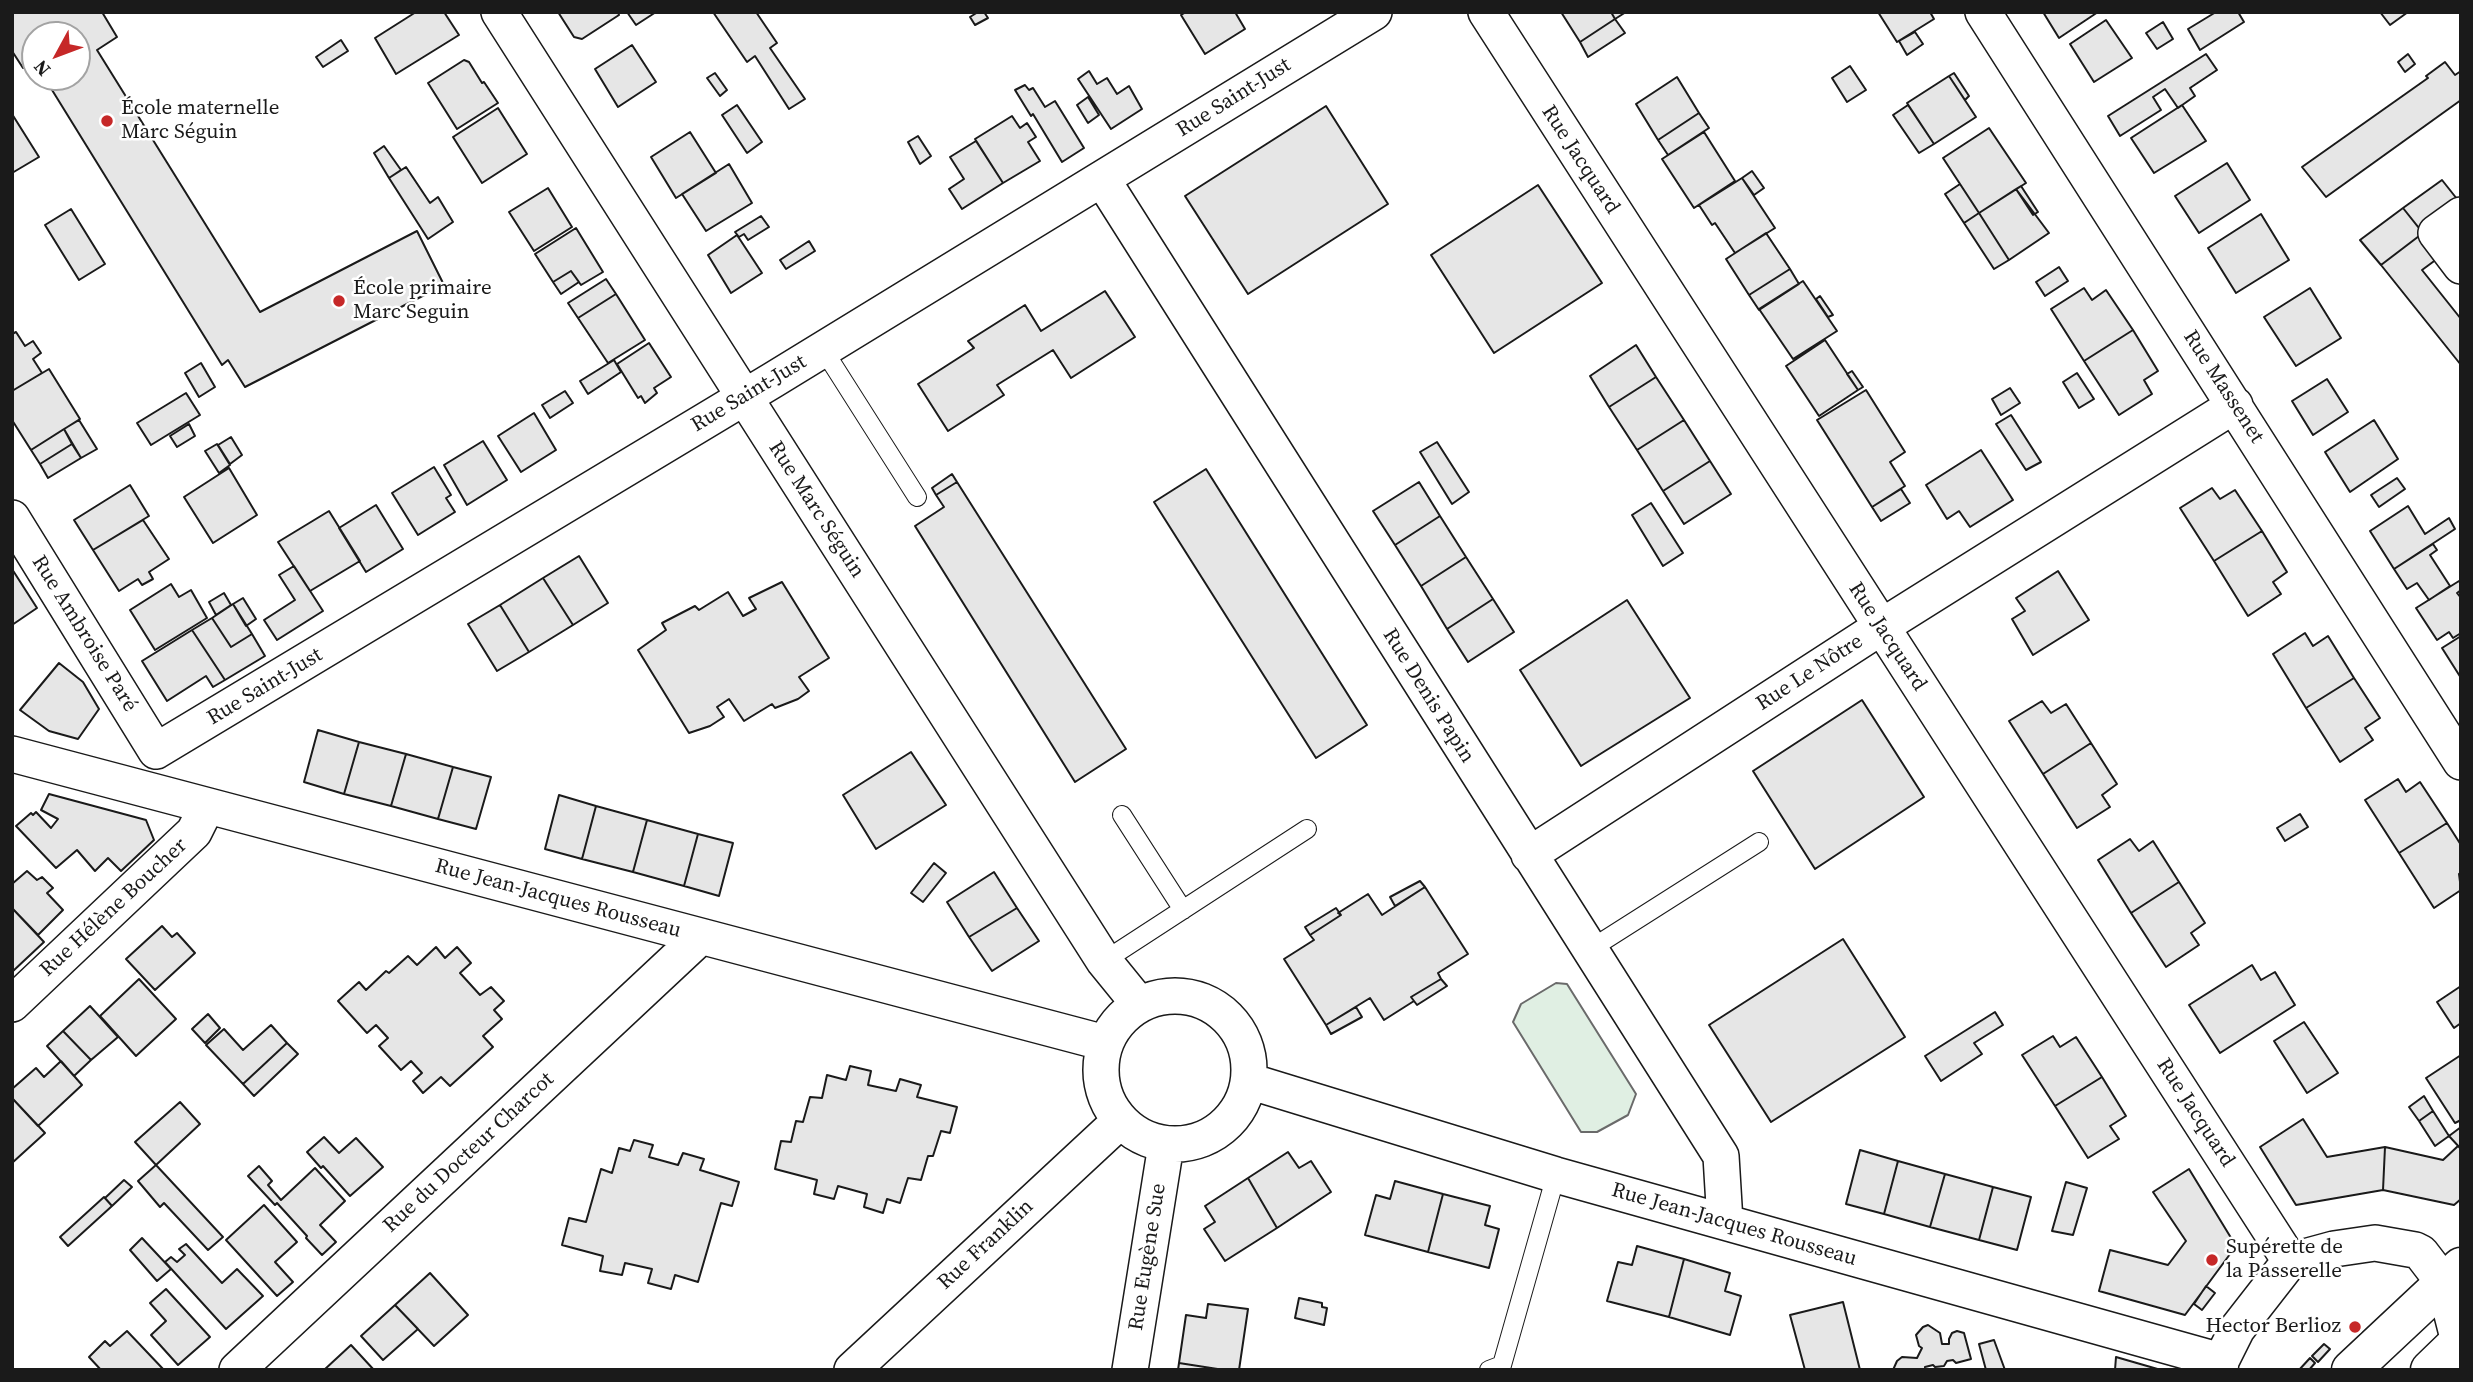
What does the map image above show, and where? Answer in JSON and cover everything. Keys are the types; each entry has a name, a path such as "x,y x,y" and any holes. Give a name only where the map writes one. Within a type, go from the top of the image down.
{"main road":[{"path":"2351,1370 2452,1275"},
{"path":"2430,1370 2460,1341"}],"street":[{"name":"Rue Marc Séguin","path":"499,12 1104,961 1139,1004"},
{"name":"Rue Saint-Just","path":"156,751 744,397 1374,12"},
{"name":"Rue Jacquard","path":"1486,12 2290,1261"},
{"name":"Rue Massenet","path":"1983,12 2461,762"},
{"name":"Rue Denis Papin","path":"1102,179 1721,1156 1725,1222"},
{"path":"2461,215 2436,233 2461,266"},
{"name":"Rue Le Nôtre","path":"1529,855 1881,627 2235,405"},
{"name":"Rue Ambroise Paré","path":"12,518 156,751"},
{"path":"149,789 156,751"},
{"name":"Rue Jean-Jacques Rousseau","path":"12,754 1105,1043"},
{"name":"Rue Hélène Boucher","path":"12,1004 194,832 207,806"},
{"name":"Rue du Docteur Charcot","path":"237,1370 700,937"},
{"path":"1161,996 1185,996 1208,1003 1227,1016 1241,1035 1249,1057 1249,1081 1242,1103 1229,1122 1211,1136 1189,1144 1166,1144 1141,1136 1120,1121 1108,1104 1101,1084 1100,1063 1105,1043 1113,1027 1139,1004 1161,996"},
{"name":"Rue Jean-Jacques Rousseau","path":"1249,1081 1556,1175 2221,1365"},
{"name":"Rue Franklin","path":"852,1370 1120,1121"},
{"name":"Rue Eugène Sue","path":"1130,1370 1166,1144"},
{"path":"2221,1365 2237,1329 2290,1261 2334,1249 2375,1243 2414,1250 2452,1275 2460,1341"}],"lane":[{"path":"823,349 917,497"},
{"path":"1122,815 1183,910"},
{"path":"1104,961 1307,829"},
{"path":"1589,950 1759,842"},
{"path":"1489,1370 1502,1365 1556,1175"}],"green space":[{"path":"1556,983 1567,984 1636,1094 1628,1115 1597,1132 1581,1132 1513,1022 1521,1004"}],"building":[{"path":"12,12 102,12 117,37 97,50 260,312 417,231 444,285 245,387 228,360 222,365 53,91 91,91 91,21 21,21 21,65 12,51"},
{"path":"416,12 444,12 459,35 396,74 375,38"},
{"path":"558,12 618,12 619,15 582,39 574,37"},
{"path":"627,12 656,12 636,25"},
{"path":"713,12 756,12 777,43 770,48 805,99 789,109 755,56 747,62"},
{"path":"984,12 988,18 975,25 970,17"},
{"path":"1186,12 1235,12 1245,29 1205,54 1181,15"},
{"path":"1561,12 1611,12 1615,19 1580,42"},
{"path":"1611,12 1626,12 1615,19"},
{"path":"1878,12 1930,12 1934,19 1897,42"},
{"path":"2043,12 2098,12 2059,38"},
{"path":"2216,12 2238,12 2244,22 2200,50 2188,29"},
{"path":"2380,12 2408,12 2390,25"},
{"path":"1615,19 1625,33 1588,57 1580,42"},
{"path":"2106,20 2132,58 2094,82 2070,44"},
{"path":"2163,22 2173,39 2157,49 2146,33"},
{"path":"1915,32 1923,44 1907,55 1899,41"},
{"path":"341,40 348,51 323,67 316,57"},
{"path":"632,45 656,82 618,107 595,69"},
{"path":"2206,54 2217,70 2190,88 2195,96 2178,108 2165,89 2153,97 2161,110 2120,136 2108,116"},
{"path":"2408,54 2415,64 2405,72 2398,62"},
{"path":"464,60 469,62 498,103 457,129 428,83"},
{"path":"2445,62 2455,75 2461,71 2461,100 2326,197 2302,167 2428,78 2426,76"},
{"path":"1850,66 1866,90 1847,102 1832,78"},
{"path":"1089,71 1097,84 1107,78 1117,94 1129,86 1142,109 1111,129 1078,79"},
{"path":"715,73 727,90 720,96 707,78"},
{"path":"1954,73 1969,96 1965,100 1949,76"},
{"path":"1949,76 1976,117 1934,144 1907,103"},
{"path":"1677,77 1699,113 1658,140 1636,104"},
{"path":"1025,85 1029,90 1033,88 1045,107 1055,101 1084,148 1062,162 1015,90"},
{"path":"1088,97 1099,115 1088,123 1077,105"},
{"path":"737,105 762,142 747,153 722,115"},
{"path":"1908,105 1934,144 1919,153 1893,115"},
{"path":"2182,105 2206,141 2154,173 2131,138"},
{"path":"1326,106 1388,204 1248,294 1185,196"},
{"path":"498,108 527,154 482,183 453,137"},
{"path":"1699,113 1709,128 1668,155 1658,140"},
{"path":"12,114 39,157 12,173"},
{"path":"1012,116 1020,128 1027,123 1036,137 1028,142 1040,161 1003,183 975,139"},
{"path":"1989,128 2026,183 1979,213 1943,158"},
{"path":"690,132 716,173 676,198 651,157"},
{"path":"1704,132 1735,181 1694,208 1662,159"},
{"path":"918,136 931,156 920,164 908,142"},
{"path":"976,141 1003,183 962,209 949,189 964,179 950,157"},
{"path":"384,146 401,170 389,178 374,153"},
{"path":"2227,163 2250,200 2199,233 2175,196"},
{"path":"729,164 752,203 706,231 682,194"},
{"path":"406,167 430,203 438,197 453,222 428,239 389,178"},
{"path":"1752,171 1764,188 1754,195 1742,178"},
{"path":"1742,178 1775,228 1735,253 1699,205"},
{"path":"2442,180 2461,204 2422,232 2403,208"},
{"path":"1960,184 1979,213 1964,223 1945,194"},
{"path":"1538,185 1602,283 1494,353 1431,255"},
{"path":"2021,186 2038,212 2033,215 2016,189"},
{"path":"548,188 572,227 534,251 509,212"},
{"path":"2016,189 2049,233 2009,260 1979,213"},
{"path":"2403,208 2423,233 2381,265 2360,240"},
{"path":"71,209 105,264 79,280 45,225"},
{"path":"1979,213 2009,260 1994,269 1964,223"},
{"path":"2261,214 2289,260 2236,293 2208,248"},
{"path":"761,216 769,227 748,240 744,234 739,237 735,232"},
{"path":"576,228 603,272 581,285 571,271 553,282 535,254"},
{"path":"1766,233 1790,269 1749,295 1726,259"},
{"path":"2423,233 2441,256 2422,270 2461,319 2461,365 2381,265"},
{"path":"737,235 762,273 731,293 708,255"},
{"path":"809,241 815,251 786,269 780,260"},
{"path":"2059,267 2068,281 2045,296 2036,282"},
{"path":"1790,269 1799,284 1759,310 1749,295"},
{"path":"571,271 579,282 561,294 553,282"},
{"path":"606,279 616,294 578,318 568,303"},
{"path":"1803,281 1837,331 1793,359 1759,309"},
{"path":"2084,288 2092,300 2106,290 2133,330 2084,361 2051,309"},
{"path":"2310,288 2341,338 2296,366 2264,317"},
{"path":"1105,291 1135,337 1071,378 1053,350 997,385 1004,395 948,431 918,384 974,348 968,341 1025,305 1041,331"},
{"path":"616,294 645,340 608,363 578,318"},
{"path":"1820,296 1833,315 1828,317 1816,299"},
{"path":"2133,330 2158,371 2144,380 2152,394 2119,415 2084,361"},
{"path":"16,332 25,346 33,341 41,353 33,359 42,373 12,391 12,334"},
{"path":"1825,340 1858,390 1819,416 1786,366"},
{"path":"649,343 671,377 654,388 657,393 645,403 641,396 638,398 617,364"},
{"path":"1636,345 1656,377 1609,407 1590,376"},
{"path":"614,360 621,372 588,394 580,381"},
{"path":"201,363 215,387 199,397 185,373"},
{"path":"49,369 80,419 31,450 12,420 12,391"},
{"path":"1852,371 1863,387 1858,390 1847,374"},
{"path":"2077,373 2094,399 2079,408 2063,382"},
{"path":"1656,377 1684,420 1637,450 1609,407"},
{"path":"2327,379 2348,412 2313,435 2292,401"},
{"path":"2010,388 2020,403 2001,415 1992,399"},
{"path":"1866,390 1905,452 1890,462 1905,486 1872,507 1817,420"},
{"path":"565,391 573,403 550,418 542,405"},
{"path":"186,393 200,415 151,445 137,423"},
{"path":"534,413 556,450 521,472 498,436"},
{"path":"2011,415 2041,462 2026,470 1996,424"},
{"path":"79,420 97,449 81,458 64,429"},
{"path":"1684,420 1710,461 1663,491 1637,450"},
{"path":"2374,420 2398,459 2350,492 2325,452"},
{"path":"189,424 195,436 177,447 170,436"},
{"path":"64,429 72,444 40,464 31,450"},
{"path":"231,437 242,455 230,464 218,445"},
{"path":"483,441 507,480 467,505 444,465"},
{"path":"1437,442 1469,492 1452,504 1420,452"},
{"path":"72,444 81,458 48,478 40,464"},
{"path":"217,444 230,465 219,473 205,451"},
{"path":"1981,450 2013,500 1970,527 1959,511 1947,519 1926,485"},
{"path":"1710,461 1731,494 1684,524 1663,491"},
{"path":"434,467 451,495 446,498 455,512 418,535 392,493"},
{"path":"229,468 257,515 213,543 184,497"},
{"path":"1206,469 1367,725 1316,758 1154,502"},
{"path":"952,474 957,482 936,495 932,488"},
{"path":"2397,478 2405,489 2379,507 2371,495"},
{"path":"957,482 1126,749 1075,782 915,526 944,507 936,495"},
{"path":"1419,482 1440,516 1395,545 1373,511"},
{"path":"130,485 149,516 93,550 74,520"},
{"path":"2212,488 2220,499 2235,490 2262,531 2214,561 2180,508"},
{"path":"1901,489 1910,503 1881,521 1872,507"},
{"path":"1651,503 1683,553 1663,566 1632,515"},
{"path":"376,505 403,549 366,572 339,528"},
{"path":"2408,506 2425,534 2449,518 2455,529 2394,569 2370,531"},
{"path":"329,511 360,561 310,591 278,542"},
{"path":"1440,516 1466,557 1421,586 1395,545"},
{"path":"143,520 169,559 149,572 153,579 142,585 138,579 119,591 93,550"},
{"path":"2262,531 2287,572 2273,582 2281,594 2248,616 2214,561"},
{"path":"2433,544 2437,550 2430,555 2450,586 2429,600 2417,583 2407,589 2394,569"},
{"path":"579,556 608,603 573,625 543,578"},
{"path":"1466,557 1493,599 1447,629 1421,586"},
{"path":"294,566 323,611 277,640 264,620 295,600 279,575"},
{"path":"12,569 37,608 12,625"},
{"path":"2058,571 2089,620 2033,655 2012,619 2025,611 2016,598"},
{"path":"543,578 573,625 529,652 500,605"},
{"path":"2459,581 2461,590 2457,593 2461,598 2461,633 2453,638 2449,632 2437,640 2416,608"},
{"path":"782,582 829,658 799,677 809,691 798,699 775,708 772,704 744,721 729,699 717,707 724,717 710,726 689,733 638,650 666,630 662,623 695,606 699,610 728,592 743,616 756,609 749,598"},
{"path":"171,584 179,597 191,590 207,618 155,650 130,610"},
{"path":"224,593 231,605 216,615 209,602"},
{"path":"243,598 256,619 246,626 233,604"},
{"path":"1493,599 1514,632 1468,662 1447,629"},
{"path":"1627,600 1690,698 1581,766 1520,670"},
{"path":"233,604 252,634 231,647 212,618"},
{"path":"500,605 529,652 497,671 468,624"},
{"path":"212,618 231,647 252,634 265,656 225,680 192,630"},
{"path":"192,630 225,680 213,687 206,676 167,701 142,661"},
{"path":"2305,633 2313,646 2328,636 2354,678 2306,708 2273,654"},
{"path":"2461,636 2461,678 2442,648"},
{"path":"59,663 83,682 99,709 78,739 49,731 20,710"},
{"path":"2354,678 2380,718 2365,728 2373,740 2340,762 2306,708"},
{"path":"1862,700 1924,797 1815,869 1753,771"},
{"path":"2042,701 2051,713 2066,704 2091,743 2043,774 2009,721"},
{"path":"318,730 359,742 344,794 304,782"},
{"path":"359,742 406,754 391,806 344,794"},
{"path":"2091,743 2117,784 2102,795 2110,807 2077,828 2043,774"},
{"path":"911,752 946,805 876,849 843,795"},
{"path":"406,754 453,767 438,819 391,806"},
{"path":"453,767 491,777 476,829 438,819"},
{"path":"2398,779 2406,792 2420,782 2447,823 2399,853 2365,800"},
{"path":"49,794 146,820 154,840 121,871 108,858 95,871 77,850 56,868 16,826 36,812 51,828 58,819 41,810"},
{"path":"559,795 596,806 582,859 545,849"},
{"path":"596,806 647,820 633,872 582,859"},
{"path":"2300,814 2308,827 2285,841 2277,828"},
{"path":"647,820 698,834 684,886 633,872"},
{"path":"2447,823 2461,845 2461,890 2434,908 2399,853"},
{"path":"698,834 733,843 719,896 684,886"},
{"path":"2130,839 2139,851 2153,841 2179,882 2131,913 2098,860"},
{"path":"934,863 946,873 923,902 911,893"},
{"path":"27,871 37,880 42,877 53,888 47,893 63,910 38,935 12,908 12,884"},
{"path":"994,872 1017,908 969,937 947,902"},
{"path":"1420,881 1425,887 1395,906 1390,897"},
{"path":"2179,882 2205,923 2191,933 2199,945 2166,967 2131,913"},
{"path":"1425,887 1468,954 1438,973 1441,979 1411,997 1414,1001 1384,1020 1370,998 1326,1025 1284,959 1314,940 1310,935 1341,915 1338,913 1368,894 1382,915"},
{"path":"12,908 44,942 12,972"},
{"path":"1017,908 1039,941 992,971 969,937"},
{"path":"1336,908 1341,915 1310,935 1305,927"},
{"path":"162,926 172,937 177,933 195,953 155,990 126,959"},
{"path":"1843,939 1905,1037 1771,1122 1709,1025"},
{"path":"436,947 445,958 457,947 471,963 460,973 480,995 491,987 504,1001 494,1010 502,1019 483,1036 493,1047 450,1086 441,1077 423,1093 413,1081 422,1073 411,1061 401,1070 379,1046 388,1038 376,1025 367,1033 338,1001 359,982 366,990 386,971 389,973 408,956 417,965"},
{"path":"2252,965 2261,980 2275,972 2295,1005 2220,1053 2189,1005"},
{"path":"139,979 176,1019 136,1056 100,1016"},
{"path":"1441,979 1447,986 1417,1005 1411,997"},
{"path":"2461,986 2461,1023 2454,1028 2437,1002"},
{"path":"90,1006 118,1037 91,1060 63,1031"},
{"path":"1356,1007 1362,1017 1331,1034 1326,1025"},
{"path":"1995,1012 2003,1025 1974,1043 1982,1054 1941,1081 1925,1056"},
{"path":"208,1014 220,1028 205,1043 192,1029"},
{"path":"2304,1022 2338,1073 2307,1093 2274,1041"},
{"path":"271,1025 287,1043 243,1084 206,1045 224,1029 243,1050"},
{"path":"63,1031 91,1060 74,1076 47,1046"},
{"path":"2053,1036 2060,1047 2076,1037 2102,1077 2055,1106 2022,1055"},
{"path":"287,1043 298,1054 254,1096 243,1084"},
{"path":"2461,1055 2461,1120 2455,1123 2426,1078"},
{"path":"61,1061 82,1085 38,1126 12,1098 12,1089 36,1068 44,1077"},
{"path":"850,1066 871,1071 868,1085 896,1091 900,1079 921,1085 917,1097 957,1107 950,1133 941,1131 933,1156 928,1156 921,1180 908,1178 900,1203 887,1199 883,1213 864,1207 867,1194 838,1186 834,1199 814,1194 817,1180 775,1169 781,1141 791,1142 796,1121 803,1122 810,1097 822,1098 827,1075 846,1080"},
{"path":"2102,1077 2126,1116 2110,1126 2119,1139 2088,1158 2055,1106"},
{"path":"2424,1096 2433,1111 2419,1121 2409,1107"},
{"path":"12,1098 45,1133 12,1163"},
{"path":"180,1102 200,1124 156,1165 135,1142"},
{"path":"2433,1111 2449,1136 2435,1146 2419,1121"},
{"path":"2303,1119 2327,1157 2385,1147 2383,1190 2296,1205 2260,1147"},
{"path":"2461,1127 2461,1149 2449,1136"},
{"path":"324,1137 339,1153 356,1138 383,1167 350,1196 307,1152"},
{"path":"634,1140 653,1145 649,1157 678,1165 683,1153 704,1159 700,1170 739,1182 732,1206 721,1203 698,1282 675,1275 671,1289 648,1283 652,1269 625,1263 622,1275 600,1271 603,1256 562,1245 569,1218 586,1222 601,1169 612,1173 619,1148 630,1151"},
{"path":"2458,1146 2461,1149 2461,1199 2454,1205 2383,1190 2385,1147 2443,1160"},
{"path":"1860,1150 1898,1161 1884,1214 1846,1204"},
{"path":"1288,1152 1299,1168 1311,1161 1331,1192 1277,1228 1248,1178"},
{"path":"1898,1161 1945,1174 1930,1227 1884,1214"},
{"path":"156,1165 223,1237 208,1250 164,1203 160,1207 138,1181"},
{"path":"259,1166 272,1181 268,1185 281,1200 315,1168 345,1201 320,1225 336,1242 322,1255 277,1203 275,1205 248,1176"},
{"path":"2189,1169 2236,1246 2185,1315 2099,1291 2110,1250 2168,1265 2186,1241 2153,1192"},
{"path":"1945,1174 1993,1187 1979,1240 1930,1227"},
{"path":"1248,1178 1277,1228 1225,1261 1204,1229 1215,1222 1205,1206"},
{"path":"124,1180 132,1187 112,1206 105,1198"},
{"path":"1395,1181 1443,1194 1428,1252 1365,1235 1376,1195 1390,1199"},
{"path":"2066,1182 2087,1188 2073,1235 2052,1231"},
{"path":"1993,1187 2031,1197 2017,1250 1979,1240"},
{"path":"1443,1194 1490,1206 1485,1225 1499,1229 1489,1268 1428,1252"},
{"path":"104,1197 112,1206 68,1246 60,1237"},
{"path":"264,1205 297,1242 275,1262 293,1282 277,1296 226,1240"},
{"path":"142,1238 171,1269 157,1281 130,1250"},
{"path":"186,1244 222,1283 237,1269 263,1296 226,1329 165,1262 171,1257 177,1262 185,1255 179,1249"},
{"path":"1637,1246 1684,1259 1669,1317 1607,1301 1618,1262 1632,1265"},
{"path":"1684,1259 1730,1273 1725,1291 1741,1296 1730,1335 1669,1317"},
{"path":"430,1273 468,1315 434,1346 395,1305"},
{"path":"2206,1286 2215,1293 2202,1310 2194,1304"},
{"path":"166,1289 210,1337 178,1365 151,1335 166,1321 150,1303"},
{"path":"1299,1298 1322,1303 1322,1307 1327,1308 1324,1325 1295,1318"},
{"path":"1843,1302 1860,1370 1805,1370 1790,1315"},
{"path":"1208,1304 1248,1309 1239,1370 1179,1363 1186,1315 1206,1318"},
{"path":"395,1305 418,1329 383,1360 361,1336"},
{"path":"1928,1325 1940,1333 1942,1344 1949,1344 1952,1333 1964,1333 1971,1359 1956,1363 1953,1360 1947,1361 1944,1366 1933,1365 1925,1367 1925,1370 1893,1370 1902,1357 1917,1358 1922,1348 1916,1335"},
{"path":"127,1331 164,1370 101,1370 89,1357 105,1341 110,1346"},
{"path":"1994,1340 2005,1370 1986,1370 1979,1344"},
{"path":"2324,1344 2330,1349 2318,1362 2312,1356"},
{"path":"351,1345 374,1370 324,1370"},
{"path":"2116,1357 2161,1370 2115,1370"},
{"path":"2310,1358 2315,1363 2309,1370 2299,1370"},
{"path":"1179,1363 1224,1370 1178,1370"}],"place":[{"name":"École maternelle Marc Séguin","path":"107,121"},
{"name":"École primaire Marc Seguin","path":"339,301"},
{"name":"Supérette de la Passerelle","path":"2212,1260"},
{"name":"Hector Berlioz","path":"2355,1327"}]}
